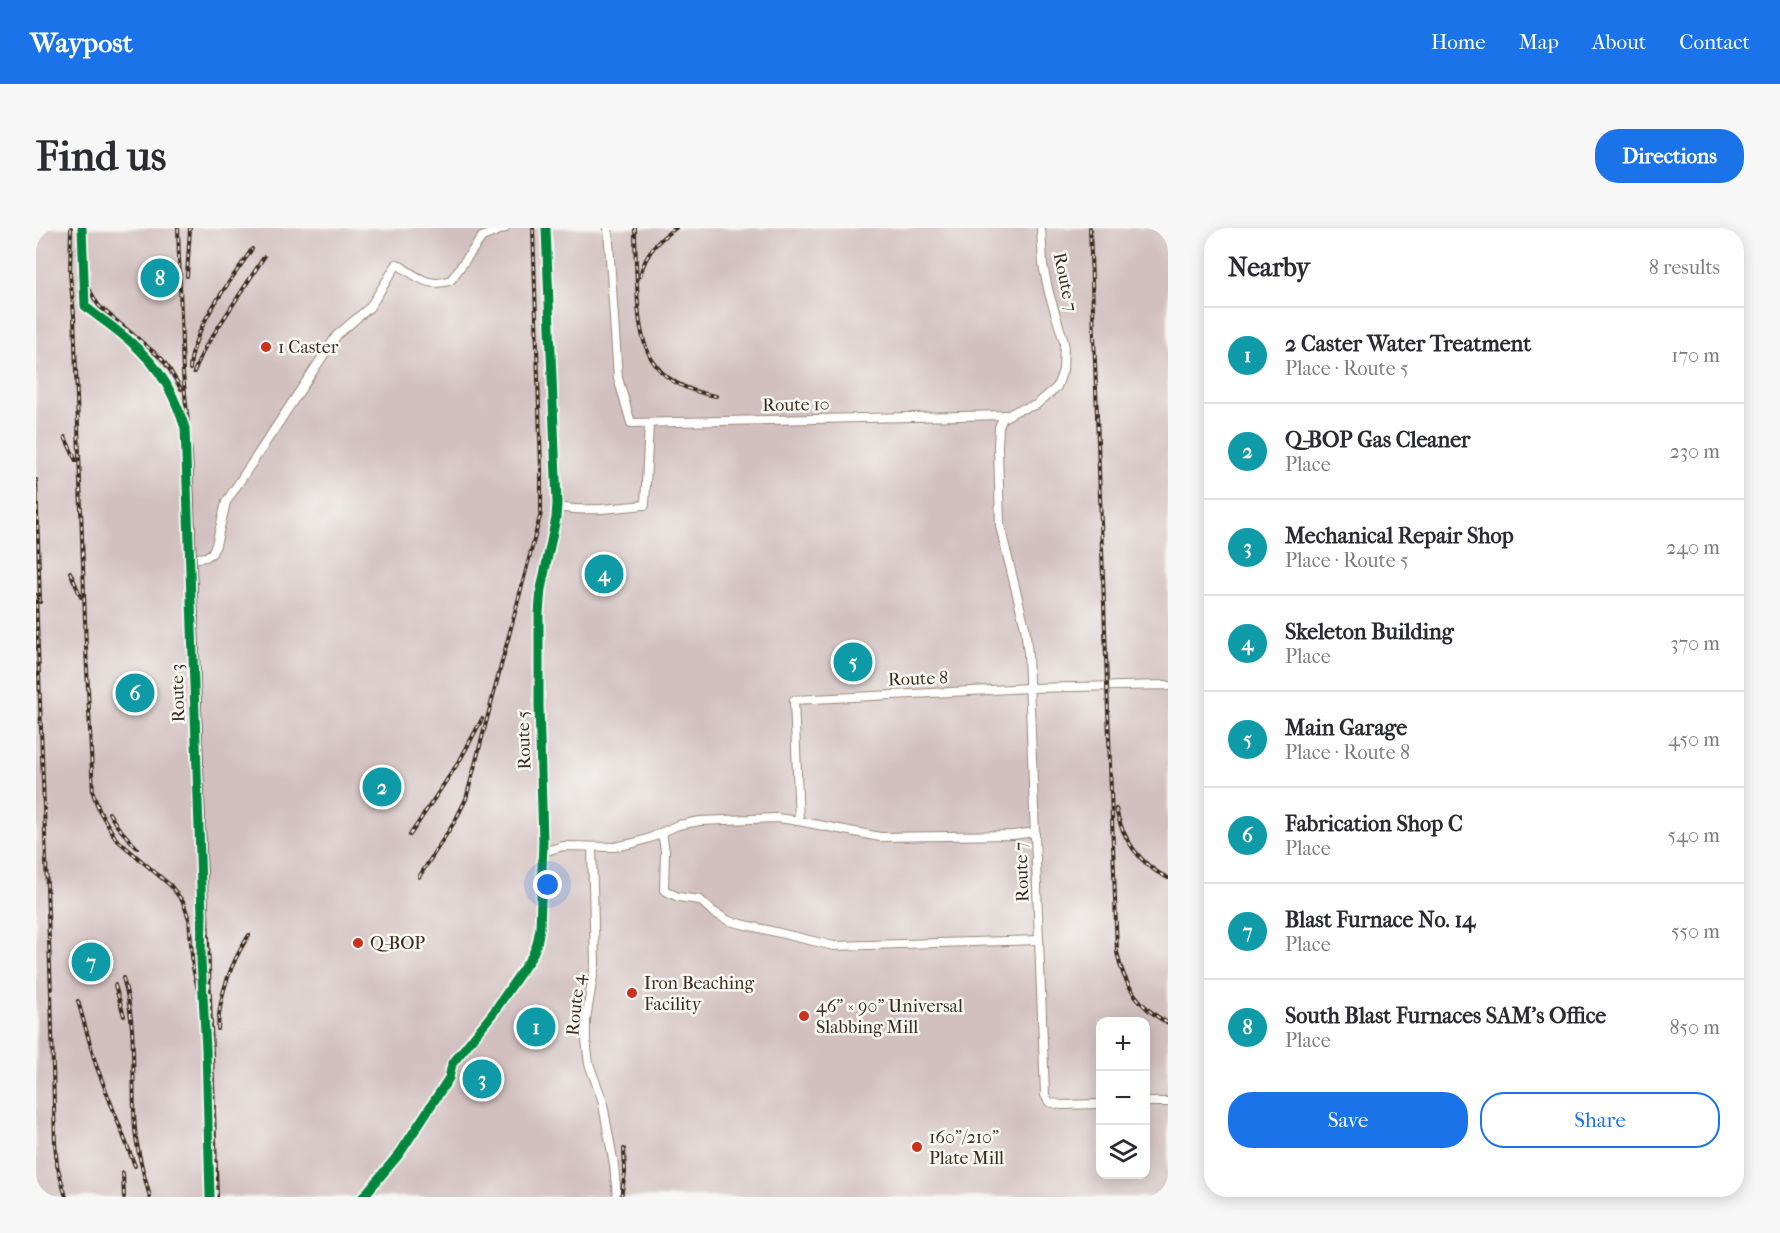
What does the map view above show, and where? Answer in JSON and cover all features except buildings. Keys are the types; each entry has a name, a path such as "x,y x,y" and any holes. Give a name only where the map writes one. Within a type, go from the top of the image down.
{"street":[{"name":"Route 3","path":"82,228 85,306 148,358 161,373 179,408 185,428 210,1197"},
{"path":"190,559 206,557 212,553 226,502 337,335 370,307 398,264 423,281 435,284 444,283 451,280 482,237 504,228"},
{"name":"Route 5","path":"363,1197 400,1153 449,1078 452,1065 493,1012 532,956 537,944 540,928 543,852 539,613 541,589 557,507 546,228"},
{"name":"Route 10","path":"608,228 618,378 631,423 1008,415 1036,405 1057,387 1063,370 1064,342"},
{"name":"Route 7","path":"1041,228 1043,265 1064,342"},
{"name":"Route 7","path":"1008,415 1003,418 999,427 1000,526 1025,627 1030,688 1045,1095 1049,1102 1061,1105 1096,1104"},
{"path":"557,507 589,509 645,505 649,423"},
{"name":"Route 8","path":"800,822 794,700 1030,688 1167,686"},
{"path":"543,852 563,846 614,847 650,838 678,825 700,821 776,818 880,837 1013,835 1035,832"},
{"path":"662,832 665,851 664,890 678,897 700,900 712,911 729,921 834,946 1039,940"},
{"name":"Route 4","path":"592,847 595,964 586,1019 586,1040 590,1064 602,1099 614,1165 617,1197"},
{"path":"1150,1102 1168,1102"}],"shaded area":[{"path":"36,228 1168,228 1168,1197 36,1197"}],"railway":[{"path":"71,228 70,274 74,315 93,793 99,810 116,839 171,886 183,902 189,919 193,968 205,1020"},
{"path":"178,228 183,374 191,453 217,1197"},
{"path":"187,276 190,228"},
{"path":"419,877 455,821 466,799 541,513 533,228"},
{"path":"635,228 640,326 651,359 661,372 675,382 716,396"},
{"path":"640,276 653,248 676,228"},
{"path":"1090,228 1117,952 1123,974 1134,994 1149,1010 1168,1023"},
{"path":"78,246 84,278 99,306 162,359 181,389"},
{"path":"190,369 192,353 204,322 252,249"},
{"path":"194,372 204,349 264,257"},
{"path":"65,437 76,461"},
{"path":"36,480 40,602"},
{"path":"70,572 81,597"},
{"path":"36,595 55,1143 57,1165 66,1197"},
{"path":"410,835 460,760 482,719"},
{"path":"1116,809 1123,830 1134,850 1149,866 1168,878"},
{"path":"109,813 117,826 137,848"},
{"path":"218,1029 227,980 249,935"},
{"path":"123,978 131,1015 136,1138 150,1197"},
{"path":"115,985 124,1016"},
{"path":"78,1001 96,1065 135,1166"},
{"path":"621,1197 625,1173 624,1149"},
{"path":"123,1173 124,1197"}],"cycle path":[{"path":"82,228 85,306 128,339 150,361 173,397 185,428 210,1197"},
{"path":"363,1197 400,1153 449,1078 452,1064 493,1013 532,956 537,944 540,928 543,841 539,613 541,589 557,503 546,228"}],"place":[{"name":"South Blast Furnaces SAM's Office","path":"160,278"},
{"name":"1 Caster","path":"266,347"},
{"name":"Skeleton Building","path":"604,574"},
{"name":"Main Garage","path":"853,662"},
{"name":"Fabrication Shop C","path":"135,693"},
{"name":"Q-BOP Gas Cleaner","path":"382,787"},
{"name":"Q-BOP","path":"358,943"},
{"name":"Blast Furnace No. 14","path":"91,962"},
{"name":"Iron Beaching Facility","path":"632,993"},
{"name":"46\" × 90\" Universal Slabbing Mill","path":"804,1016"},
{"name":"2 Caster Water Treatment","path":"536,1027"},
{"name":"Mechanical Repair Shop","path":"482,1079"},
{"name":"160\"/210\" Plate Mill","path":"917,1147"}]}
